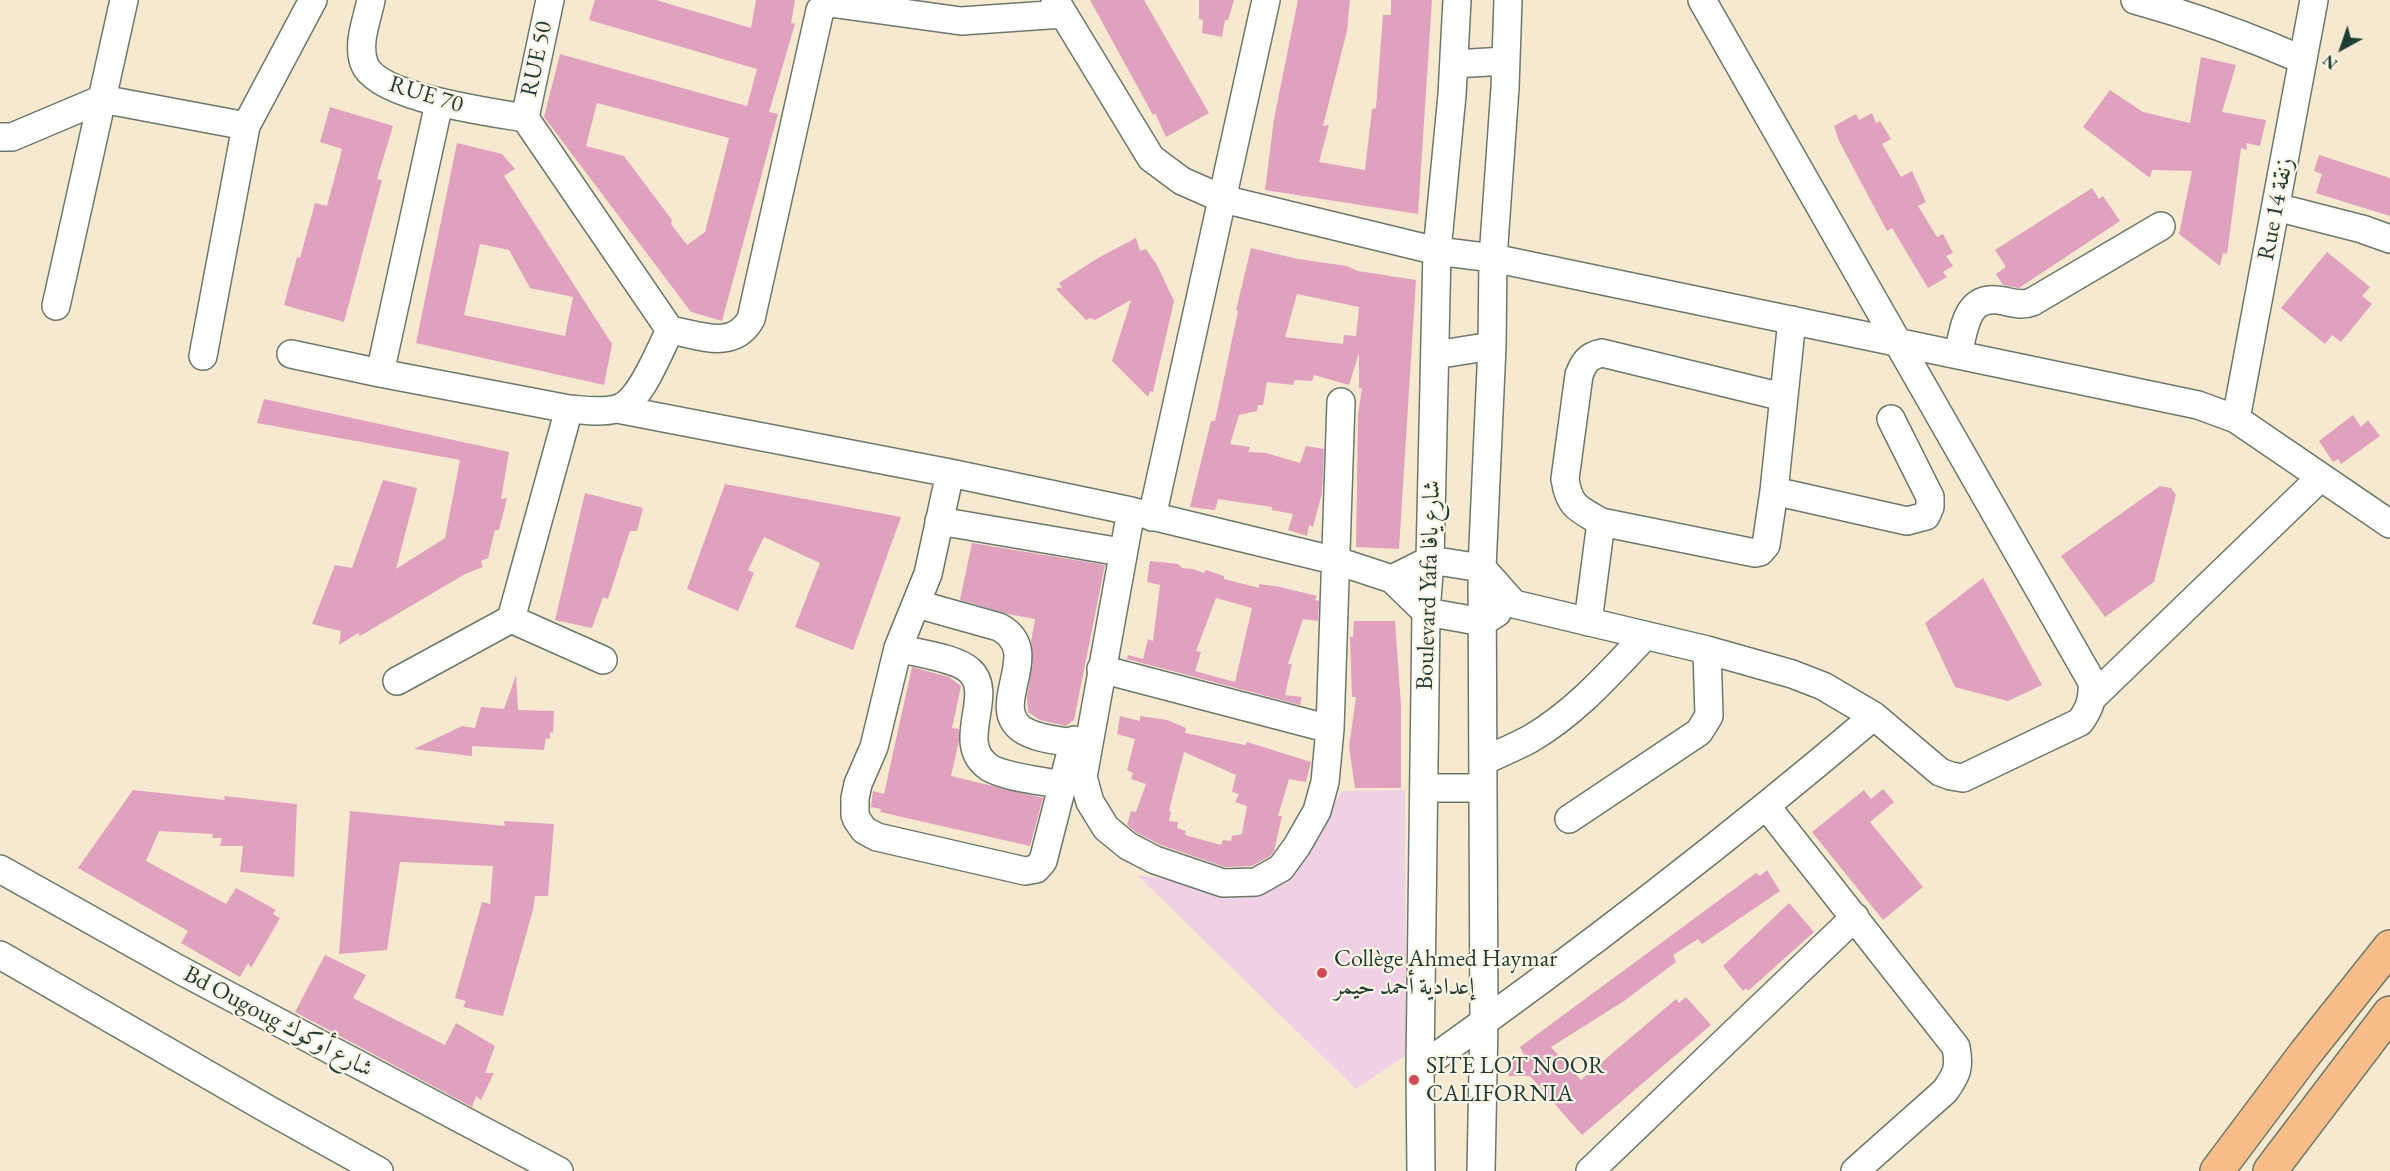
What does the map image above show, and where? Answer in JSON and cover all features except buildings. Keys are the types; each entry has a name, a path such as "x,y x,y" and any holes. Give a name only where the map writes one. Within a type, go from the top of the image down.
{"main road":[{"path":"2217,1171 2304,1055 2390,948"},
{"path":"2280,1166 2390,1012"}],"street":[{"path":"56,306 124,0"},
{"path":"203,356 246,126 313,0"},
{"name":"RUE 70","path":"371,0 361,43 365,66 382,83 439,103 525,118"},
{"name":"RUE 50","path":"525,118 550,0"},
{"path":"1266,0 1223,199 1136,513 1101,669 1083,777 1090,802 1106,828 1128,846 1155,860 1223,883 1256,882 1281,867 1297,846 1317,811 1325,782 1330,729 1341,402"},
{"name":"Boulevard Yafa شارع يافا","path":"1421,1171 1420,1068 1426,612 1430,560 1437,251 1454,64 1457,0"},
{"path":"1481,1171 1484,1023 1482,568 1492,346 1493,258 1508,0"},
{"path":"1392,579 1430,560 1482,568 1514,604 1644,637 1707,650 1792,674 1823,686 1874,716 1940,772 1952,776 1963,778 2080,722 2089,709 2093,697 2092,682 1702,0"},
{"path":"2135,0 2184,13 2248,36 2303,60"},
{"name":"Rue 14 زنقة","path":"2236,419 2314,0"},
{"path":"525,118 670,330 721,339 733,338 745,329 751,319 820,10 830,3 960,21 1059,7 1151,158 1182,181 1223,199 1437,251 1493,258 2198,405 2236,419 2390,524"},
{"path":"1454,64 1505,62"},
{"path":"0,137 12,137 102,99 246,126"},
{"path":"380,373 439,103"},
{"path":"2276,207 2362,229 2390,239"},
{"path":"1958,354 1968,315 1978,304 1990,299 2020,305 2032,302 2161,226"},
{"path":"1783,397 1602,353 1595,354 1584,362 1579,375 1565,479 1567,495 1574,506 1601,522 1755,553 1760,552 1766,544 1774,491 1792,320"},
{"path":"617,409 637,394 670,330"},
{"path":"1435,355 1492,346"},
{"path":"291,354 569,409 601,411 617,409 950,473 1136,513 1337,561 1392,579 1426,612 1483,622 1514,604"},
{"path":"397,681 512,619 569,409"},
{"path":"1774,491 1907,521 1926,516 1930,507 1930,497 1891,419"},
{"path":"950,473 928,574 898,648 874,747 858,784 855,815 864,830 877,837 1031,871 1043,861 1073,743 1115,551 1136,513"},
{"path":"2093,697 2321,477"},
{"path":"939,521 1115,551"},
{"path":"1588,622 1601,522"},
{"path":"917,604 999,627 1013,637 1018,651 1010,707 1015,722 1020,728 1033,734 1073,743"},
{"path":"512,619 603,660"},
{"path":"1483,761 1530,739 1578,704 1596,689 1644,637"},
{"path":"898,648 955,663 971,671 978,686 974,745 985,764 999,772 1062,785"},
{"path":"1569,819 1700,732 1705,726 1709,716 1707,650"},
{"path":"1101,669 1330,729"},
{"path":"1420,1068 1484,1023 1767,807 1874,716"},
{"path":"1425,788 1483,788"},
{"path":"1767,807 1956,1047 1959,1064 1945,1091 1855,1171"},
{"name":"Bd Ougoug شارع أوكوك","path":"0,869 183,971 559,1171"},
{"path":"1590,1171 1855,917"},
{"path":"0,955 378,1171"}],"shaded area":[{"name":"Collège Ahmed Haymar إعدادية أحمد حيمر","path":"1405,790 1406,1055 1356,1089 1137,875 1250,892 1285,884 1342,791"}],"place":[{"name":"Collège Ahmed Haymar إعدادية أحمد حيمر","path":"1322,973"},
{"name":"SITE LOT NOOR CALIFORNIA","path":"1414,1080"}]}
